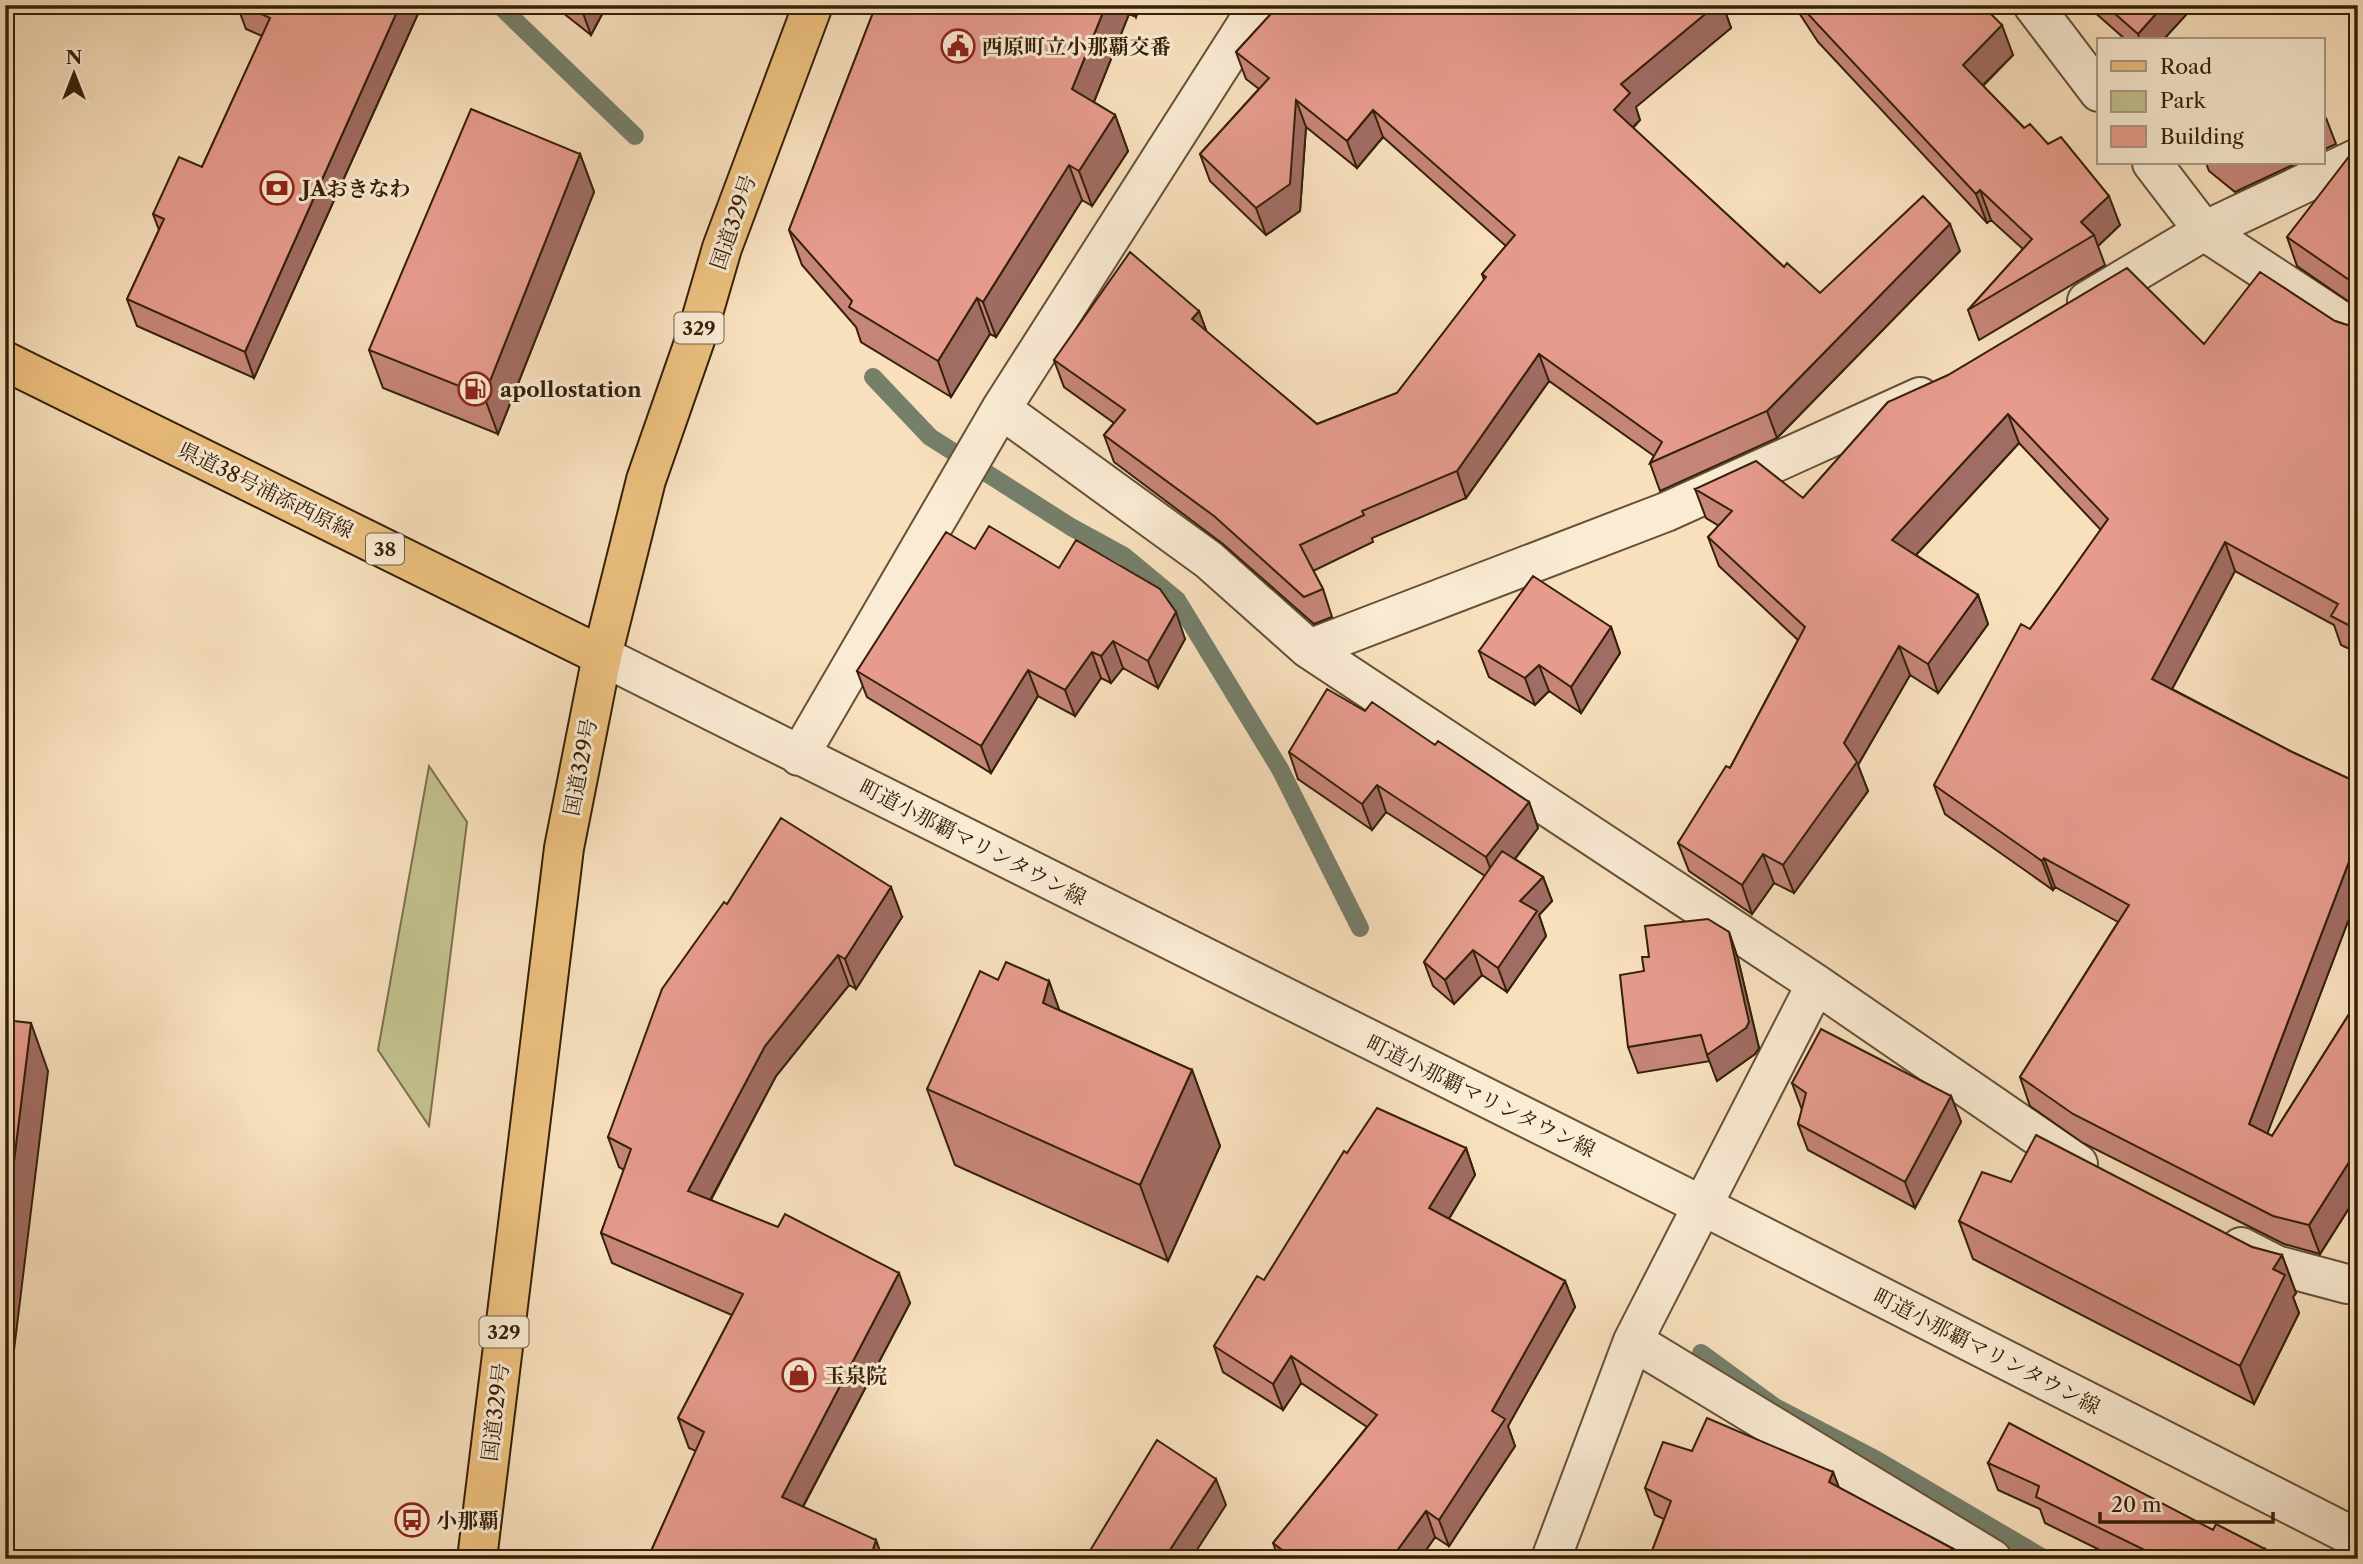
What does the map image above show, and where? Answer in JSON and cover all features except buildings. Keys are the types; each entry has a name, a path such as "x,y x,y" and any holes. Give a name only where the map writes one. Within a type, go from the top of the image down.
{"main road":[{"name":"国道329号","path":"477,1559 564,848 601,656 646,480 697,334 722,248 813,5"},
{"name":"県道38号浦添西原線","path":"5,361 601,656"}],"street":[{"path":"799,756 995,422 1259,5"},
{"path":"2033,5 2097,89"},
{"path":"2052,322 2204,231 2358,158"},
{"path":"2153,164 2204,231 2358,332"},
{"path":"1309,649 1666,512 1947,385"},
{"path":"995,422 1209,560 1309,649 1816,984 2072,1161 2108,1180"},
{"name":"町道小那覇マリンタウン線","path":"601,656 1703,1206 2358,1539"},
{"path":"1550,1559 1633,1342 1816,984"},
{"path":"2204,1228 2276,1265 2347,1284 2358,1284"},
{"path":"1633,1342 1992,1559"}],"green space":[{"path":"429,766 467,822 429,1126 378,1050"}],"waterway":[{"path":"499,5 635,136"},
{"path":"873,377 930,437 1071,527 1124,556 1177,600 1280,769 1360,928"},
{"path":"1701,1353 1775,1407 1875,1459 2045,1559"}],"place":[{"name":"西原町立小那覇交番","path":"958,46"},
{"name":"JAおきなわ","path":"277,188"},
{"name":"apollostation","path":"475,389"},
{"name":"玉泉院","path":"799,1375"},
{"name":"小那覇","path":"412,1520"}]}
